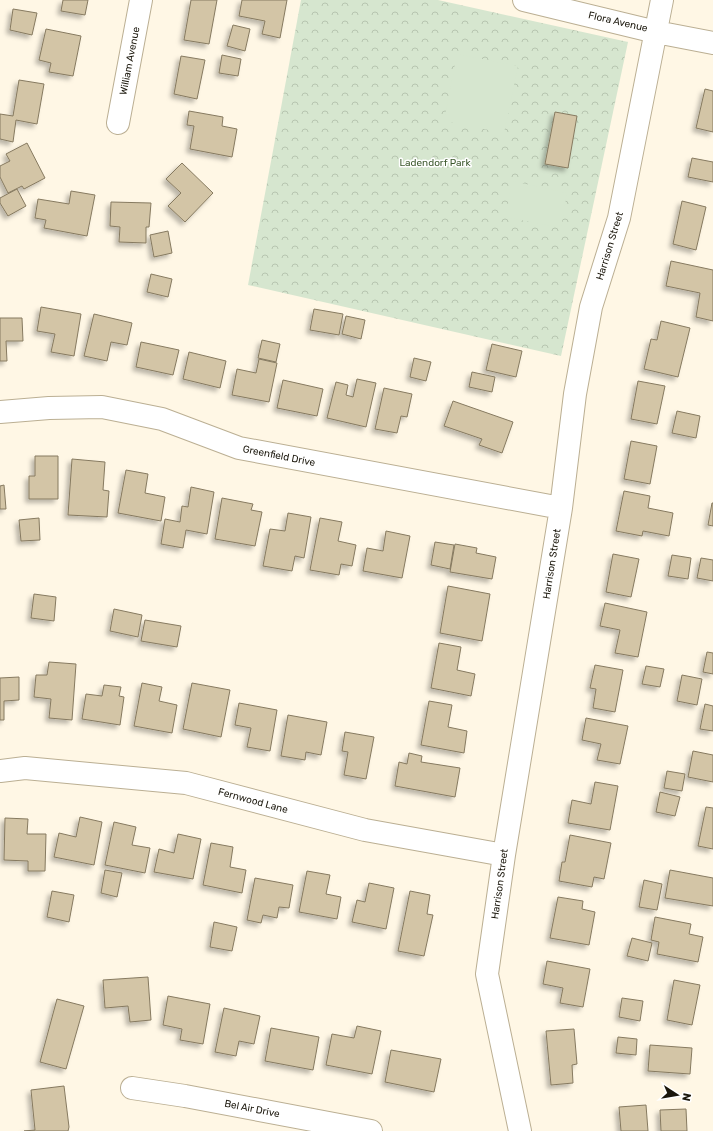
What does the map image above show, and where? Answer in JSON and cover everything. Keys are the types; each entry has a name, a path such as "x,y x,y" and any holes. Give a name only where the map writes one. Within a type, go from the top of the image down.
{"street":[{"name":"William Avenue","path":"118,123 141,0"},
{"name":"Flora Avenue","path":"524,0 656,32 713,43"},
{"name":"Harrison Street","path":"520,1131 487,974 504,855 562,508 575,394 590,307 619,218 662,0"},
{"name":"Greenfield Drive","path":"0,412 49,408 102,407 162,419 239,448 562,508"},
{"name":"Fernwood Lane","path":"0,771 25,768 186,783 365,830 504,855"},
{"name":"Bel Air Drive","path":"132,1088 185,1096 371,1131"}],"green space":[{"name":"Ladendorf Park","path":"301,0 438,0 628,42 561,356 248,285"},
{"path":"457,54 518,66 504,133 444,121"},
{"path":"512,181 567,193 561,228 506,217"}],"building":[{"path":"63,0 88,0 85,15 61,11"},
{"path":"191,0 217,0 209,44 184,40"},
{"path":"242,0 287,0 280,38 262,34 265,21 239,16"},
{"path":"13,9 37,13 32,35 10,30"},
{"path":"233,25 250,29 245,51 227,46"},
{"path":"46,29 81,36 73,76 49,72 51,63 39,60"},
{"path":"222,55 241,59 238,76 219,73"},
{"path":"181,56 205,60 197,99 174,94"},
{"path":"19,80 44,84 37,124 16,120 13,142 0,139 0,114 13,116"},
{"path":"705,89 713,91 713,132 696,128"},
{"path":"189,111 223,117 222,126 237,129 232,157 190,149 194,126 187,125"},
{"path":"555,112 577,116 568,168 545,164"},
{"path":"27,143 45,178 24,189 22,186 8,193 0,177 0,166 10,161 6,154"},
{"path":"692,158 713,162 713,182 688,177"},
{"path":"182,163 213,193 185,222 168,206 181,193 166,179"},
{"path":"17,189 26,206 8,216 0,203 0,198"},
{"path":"71,191 95,195 87,236 44,228 46,220 35,218 38,199 69,204"},
{"path":"682,201 706,207 696,250 673,244"},
{"path":"111,202 151,203 149,227 146,227 146,243 119,242 120,227 110,226"},
{"path":"168,231 172,253 154,257 150,235"},
{"path":"671,261 713,270 713,321 696,317 700,293 666,286"},
{"path":"151,274 172,279 168,297 147,292"},
{"path":"41,307 81,314 74,356 51,352 55,334 37,331"},
{"path":"314,309 343,314 339,335 310,330"},
{"path":"94,314 132,323 127,345 111,342 107,361 84,356"},
{"path":"346,316 365,320 361,339 342,334"},
{"path":"0,318 22,318 23,341 6,341 7,361 0,361"},
{"path":"661,321 690,328 678,377 644,369 651,339 657,340"},
{"path":"262,340 280,344 276,362 258,358"},
{"path":"141,342 179,350 173,375 136,367"},
{"path":"492,344 522,351 516,377 486,370"},
{"path":"189,352 226,361 220,388 183,379"},
{"path":"414,358 431,362 426,381 410,377"},
{"path":"259,359 277,363 269,402 232,395 237,369 256,373"},
{"path":"472,372 495,377 492,392 469,387"},
{"path":"357,379 376,383 366,427 327,418 336,382 348,385 346,395 353,397"},
{"path":"283,380 323,389 317,416 277,408"},
{"path":"638,381 665,386 657,424 631,419"},
{"path":"384,388 412,394 407,417 401,416 397,433 375,429"},
{"path":"453,401 513,422 502,453 479,445 482,439 444,426"},
{"path":"677,411 700,416 696,438 672,433"},
{"path":"631,441 657,446 650,484 624,479"},
{"path":"35,456 58,456 58,499 29,499 29,476 35,476"},
{"path":"72,459 105,462 103,490 109,491 107,517 68,515"},
{"path":"126,470 148,474 145,493 165,497 161,521 118,513"},
{"path":"4,485 6,509 0,509 0,486"},
{"path":"191,487 214,492 207,534 186,530 183,548 161,544 165,519 180,522 182,506 188,507"},
{"path":"624,491 650,496 648,508 673,513 669,536 643,531 642,536 616,531"},
{"path":"222,498 253,504 251,510 262,512 255,546 215,539"},
{"path":"713,503 713,526 708,525"},
{"path":"288,513 311,517 304,558 295,556 292,571 263,566 270,529 285,531"},
{"path":"39,518 40,540 21,541 19,520"},
{"path":"320,518 342,522 338,541 356,545 352,566 341,564 339,575 310,570"},
{"path":"386,531 410,536 402,578 363,571 367,548 383,551"},
{"path":"435,542 454,545 450,569 431,565"},
{"path":"455,544 477,548 476,553 496,557 492,579 450,572"},
{"path":"613,554 639,559 631,597 606,592"},
{"path":"672,555 691,558 688,579 668,576"},
{"path":"701,558 713,560 713,581 697,578"},
{"path":"448,586 490,594 482,641 440,633"},
{"path":"34,594 56,597 54,621 31,618"},
{"path":"605,603 647,612 638,657 615,653 620,630 600,626"},
{"path":"114,609 142,615 138,637 110,631"},
{"path":"145,620 181,626 177,647 141,641"},
{"path":"439,643 461,647 457,670 475,674 471,696 431,688"},
{"path":"707,652 713,653 713,674 703,672"},
{"path":"49,662 76,664 72,720 49,718 51,699 34,697 36,675 47,675"},
{"path":"595,665 623,670 615,712 593,708 596,689 590,688"},
{"path":"646,666 664,669 660,687 642,684"},
{"path":"682,675 702,679 697,705 677,701"},
{"path":"19,677 19,700 4,701 4,720 0,720 0,678"},
{"path":"142,683 162,687 159,701 177,705 172,733 134,726"},
{"path":"192,683 230,690 221,737 183,729"},
{"path":"104,685 121,687 119,696 124,697 120,725 82,719 86,694 102,696"},
{"path":"429,701 452,705 448,727 467,731 464,753 421,745"},
{"path":"239,703 277,710 270,751 247,747 251,728 235,725"},
{"path":"705,704 713,706 713,731 700,729"},
{"path":"288,715 327,722 321,755 306,752 305,760 281,756"},
{"path":"586,718 628,726 620,764 597,760 601,744 582,740"},
{"path":"345,732 374,737 366,779 344,775 348,752 342,751"},
{"path":"693,751 713,755 713,782 688,777"},
{"path":"409,753 422,756 421,762 460,768 455,797 395,786 399,762 407,764"},
{"path":"667,771 685,774 682,791 664,788"},
{"path":"595,782 618,786 610,830 568,823 572,800 591,804"},
{"path":"660,792 680,797 675,816 656,812"},
{"path":"706,807 713,808 713,849 698,846"},
{"path":"80,817 102,822 94,865 54,857 59,833 76,837"},
{"path":"5,818 28,819 27,834 46,834 45,871 28,871 28,861 4,860"},
{"path":"114,822 136,827 132,845 150,848 145,873 105,865"},
{"path":"178,834 201,839 193,879 154,872 159,849 174,853"},
{"path":"570,835 611,843 604,879 594,877 592,887 559,881 562,862 565,862"},
{"path":"211,843 233,847 230,867 246,870 242,893 203,885"},
{"path":"105,870 122,873 117,897 101,893"},
{"path":"670,870 713,878 713,906 665,898"},
{"path":"307,871 330,875 326,894 341,897 337,919 299,912"},
{"path":"255,878 293,885 289,908 279,907 277,918 263,915 261,923 247,920"},
{"path":"644,880 662,884 657,910 639,907"},
{"path":"369,883 394,888 386,929 352,922 357,900 365,902"},
{"path":"52,891 74,895 69,922 47,917"},
{"path":"410,891 430,895 427,914 433,915 424,956 398,951"},
{"path":"558,897 583,901 582,909 595,912 589,945 550,938"},
{"path":"655,917 691,924 689,934 703,937 698,962 657,954 659,942 651,940"},
{"path":"214,922 237,927 232,951 210,947"},
{"path":"632,938 652,943 648,961 627,956"},
{"path":"547,961 590,969 583,1007 560,1003 563,988 543,984"},
{"path":"148,977 151,1020 130,1022 128,1006 105,1008 103,980"},
{"path":"674,980 700,985 692,1025 667,1020"},
{"path":"168,996 210,1004 203,1044 180,1040 182,1029 163,1025"},
{"path":"622,998 643,1001 640,1021 619,1017"},
{"path":"57,999 84,1006 66,1069 40,1062"},
{"path":"224,1008 260,1016 254,1044 239,1041 236,1056 215,1052"},
{"path":"357,1026 381,1031 372,1074 326,1065 332,1034 354,1038"},
{"path":"271,1028 319,1037 313,1070 265,1061"},
{"path":"574,1029 577,1064 572,1065 573,1083 551,1085 546,1031"},
{"path":"618,1037 637,1039 636,1055 616,1053"},
{"path":"650,1045 692,1048 690,1074 648,1071"},
{"path":"391,1050 441,1059 434,1092 385,1082"},
{"path":"64,1086 69,1127 68,1131 24,1131 35,1130 31,1090"},
{"path":"646,1105 648,1131 621,1131 619,1107"},
{"path":"686,1109 687,1131 661,1131 660,1110"}]}
